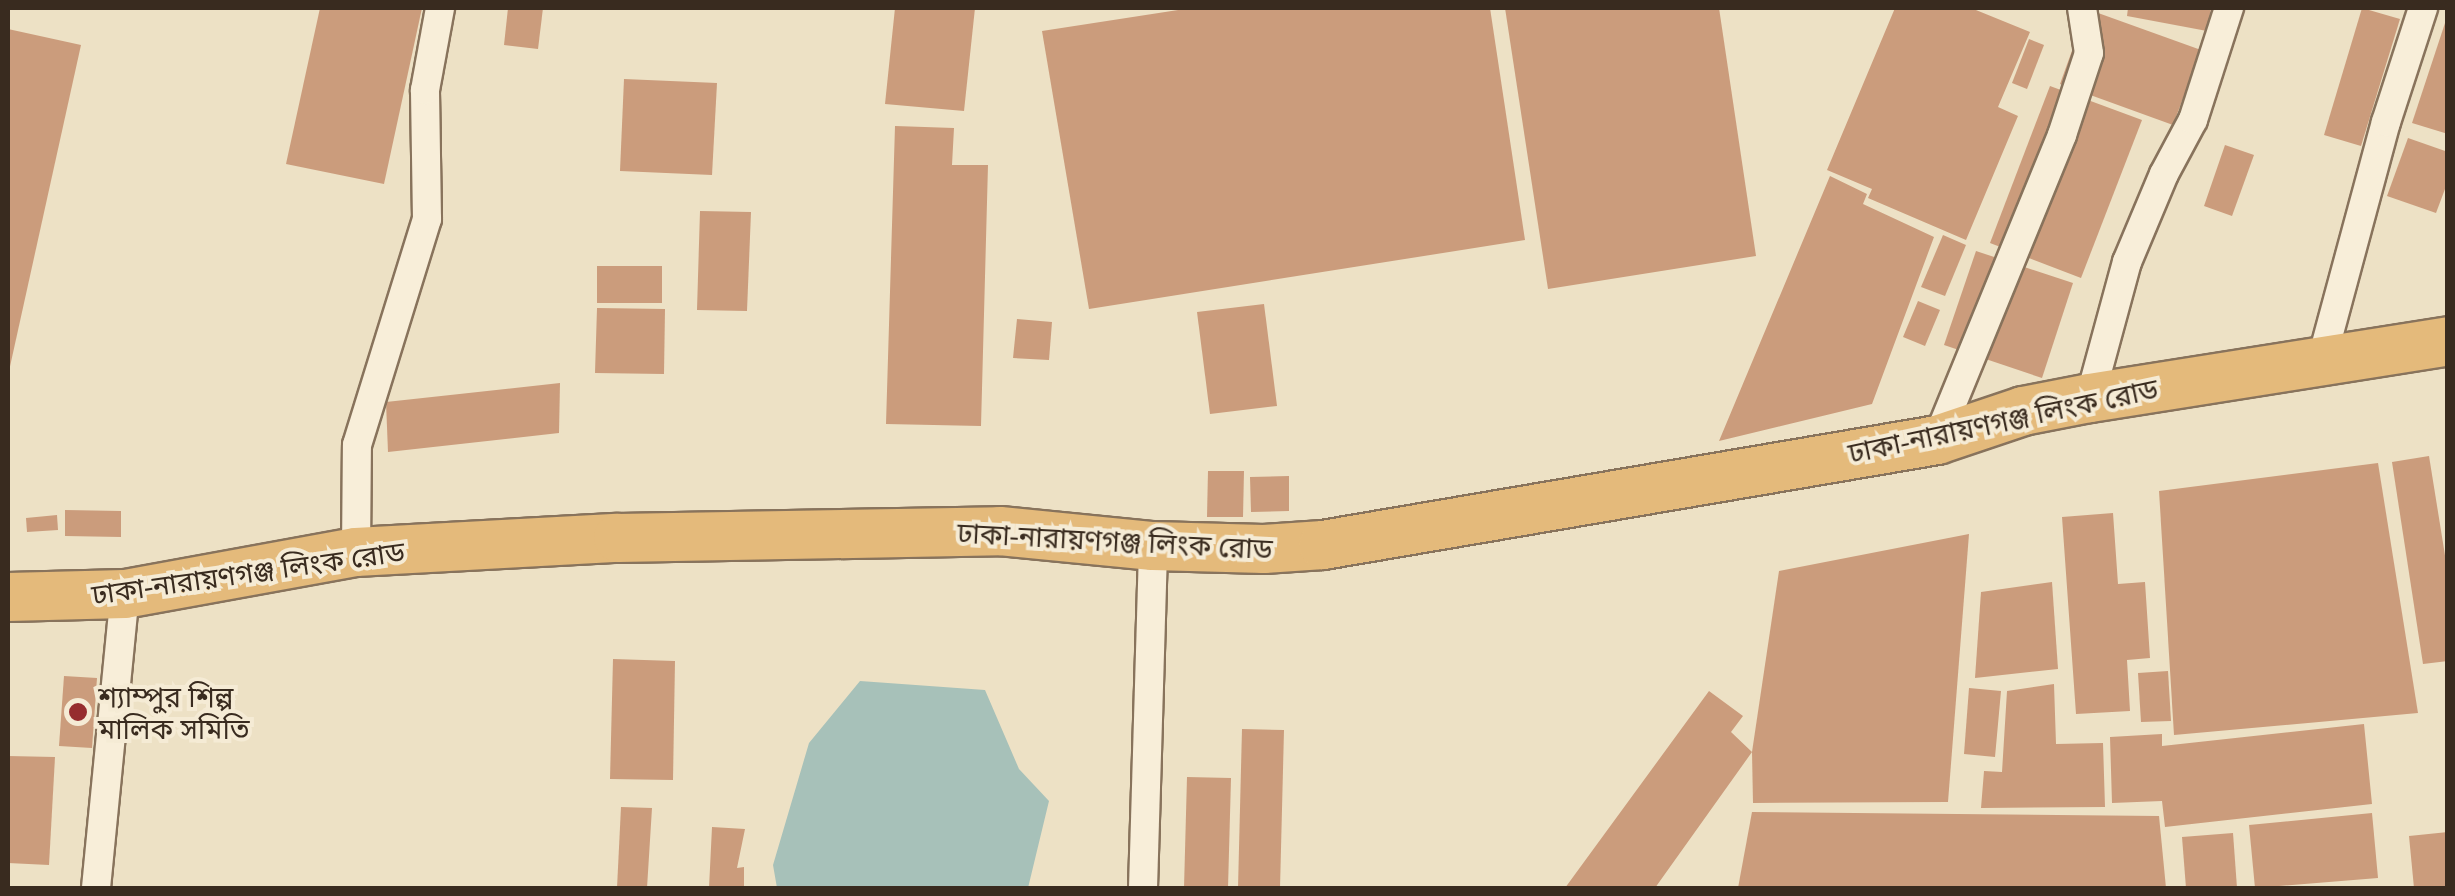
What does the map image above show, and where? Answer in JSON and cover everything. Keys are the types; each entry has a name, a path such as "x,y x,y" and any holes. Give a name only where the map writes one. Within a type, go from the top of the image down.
{"highway":[{"name":"ঢাকা-নারায়ণগঞ্জ লিংক রোড","path":"8,597 126,594 356,552 845,532 1000,531 1153,546 1264,549 1323,545 1937,440 2024,411 2090,398 2322,358 2448,342"}],"street":[{"path":"356,552 357,446 427,219 425,90 440,8"},
{"path":"1937,440 2062,135 2088,53 2082,8"},
{"path":"2090,398 2127,262 2164,174 2193,120 2230,8"},
{"path":"2322,358 2386,122 2422,8"},
{"path":"1143,888 1153,546"},
{"path":"96,888 126,594"}],"water":[{"path":"860,681 985,690 1019,769 1049,801 1028,888 777,888 773,865 809,743"}],"building":[{"path":"320,8 422,8 384,184 286,164"},
{"path":"508,8 543,8 538,49 504,45"},
{"path":"895,8 975,8 964,111 885,104"},
{"path":"1191,8 1490,8 1525,240 1089,309 1042,31"},
{"path":"1505,8 1719,8 1756,256 1548,289"},
{"path":"1895,8 1971,8 2030,32 1998,107 2018,116 1966,240 1868,198 1872,189 1827,170"},
{"path":"2128,8 2211,8 2207,31 2127,16"},
{"path":"2362,8 2400,19 2361,146 2324,135"},
{"path":"2087,9 2201,50 2173,125 2060,84"},
{"path":"2448,17 2448,134 2412,123"},
{"path":"8,29 81,45 9,371 8,371"},
{"path":"2029,39 2044,45 2027,89 2012,83"},
{"path":"624,79 717,83 712,175 620,171"},
{"path":"2050,86 2142,120 2081,278 1990,243"},
{"path":"895,126 954,128 952,165 988,165 981,426 886,424"},
{"path":"2408,138 2448,152 2448,181 2436,213 2387,196"},
{"path":"2225,145 2254,155 2232,216 2204,206"},
{"path":"1830,176 1867,194 1863,204 1934,237 1872,404 1719,441"},
{"path":"700,211 751,212 747,311 697,310"},
{"path":"1943,235 1966,245 1945,296 1921,287"},
{"path":"1976,251 2073,283 2042,378 1944,345"},
{"path":"597,266 662,266 662,303 597,303"},
{"path":"1918,301 1940,310 1925,346 1903,337"},
{"path":"1264,304 1277,406 1210,414 1197,312"},
{"path":"597,308 665,309 664,374 595,373"},
{"path":"1017,319 1052,322 1049,360 1013,358"},
{"path":"560,383 559,433 388,452 386,402"},
{"path":"2429,456 2448,574 2448,661 2423,664 2392,462"},
{"path":"2378,463 2418,713 2174,735 2159,491"},
{"path":"1208,471 1244,471 1243,517 1207,517"},
{"path":"1289,476 1289,511 1251,512 1250,477"},
{"path":"65,510 121,511 121,537 65,536"},
{"path":"2113,513 2118,584 2145,582 2150,658 2127,660 2130,711 2076,714 2062,517"},
{"path":"57,515 58,530 27,532 26,518"},
{"path":"1969,534 1948,802 1753,803 1752,752 1779,571"},
{"path":"2052,582 2058,669 1975,678 1981,592"},
{"path":"613,659 675,661 673,780 610,779"},
{"path":"2168,671 2171,721 2141,722 2138,673"},
{"name":"শ্যাম্পুর শিল্প মালিক সমিতি","path":"64,676 97,678 92,748 59,746"},
{"path":"2054,684 2056,744 2103,743 2105,807 1981,808 1984,771 2002,772 2007,691"},
{"path":"1969,688 2001,691 1995,757 1964,754"},
{"path":"1709,691 1743,716 1731,732 1752,752 1655,888 1565,888"},
{"path":"2364,724 2372,804 2165,827 2162,801 2112,803 2110,737 2162,734 2162,746"},
{"path":"1242,729 1284,730 1280,888 1238,888"},
{"path":"8,756 55,757 49,865 8,863"},
{"path":"1187,777 1231,778 1228,888 1184,888"},
{"path":"621,807 652,808 647,888 617,888"},
{"path":"1752,812 2159,816 2166,888 1738,888"},
{"path":"2372,813 2378,878 2255,888 2249,825"},
{"path":"712,827 745,829 737,868 744,867 744,886 709,888"},
{"path":"2448,832 2448,888 2414,888 2409,836"},
{"path":"2233,833 2237,888 2186,888 2182,837"}],"place":[{"name":"শ্যাম্পুর শিল্প মালিক সমিতি","path":"78,712"}]}
